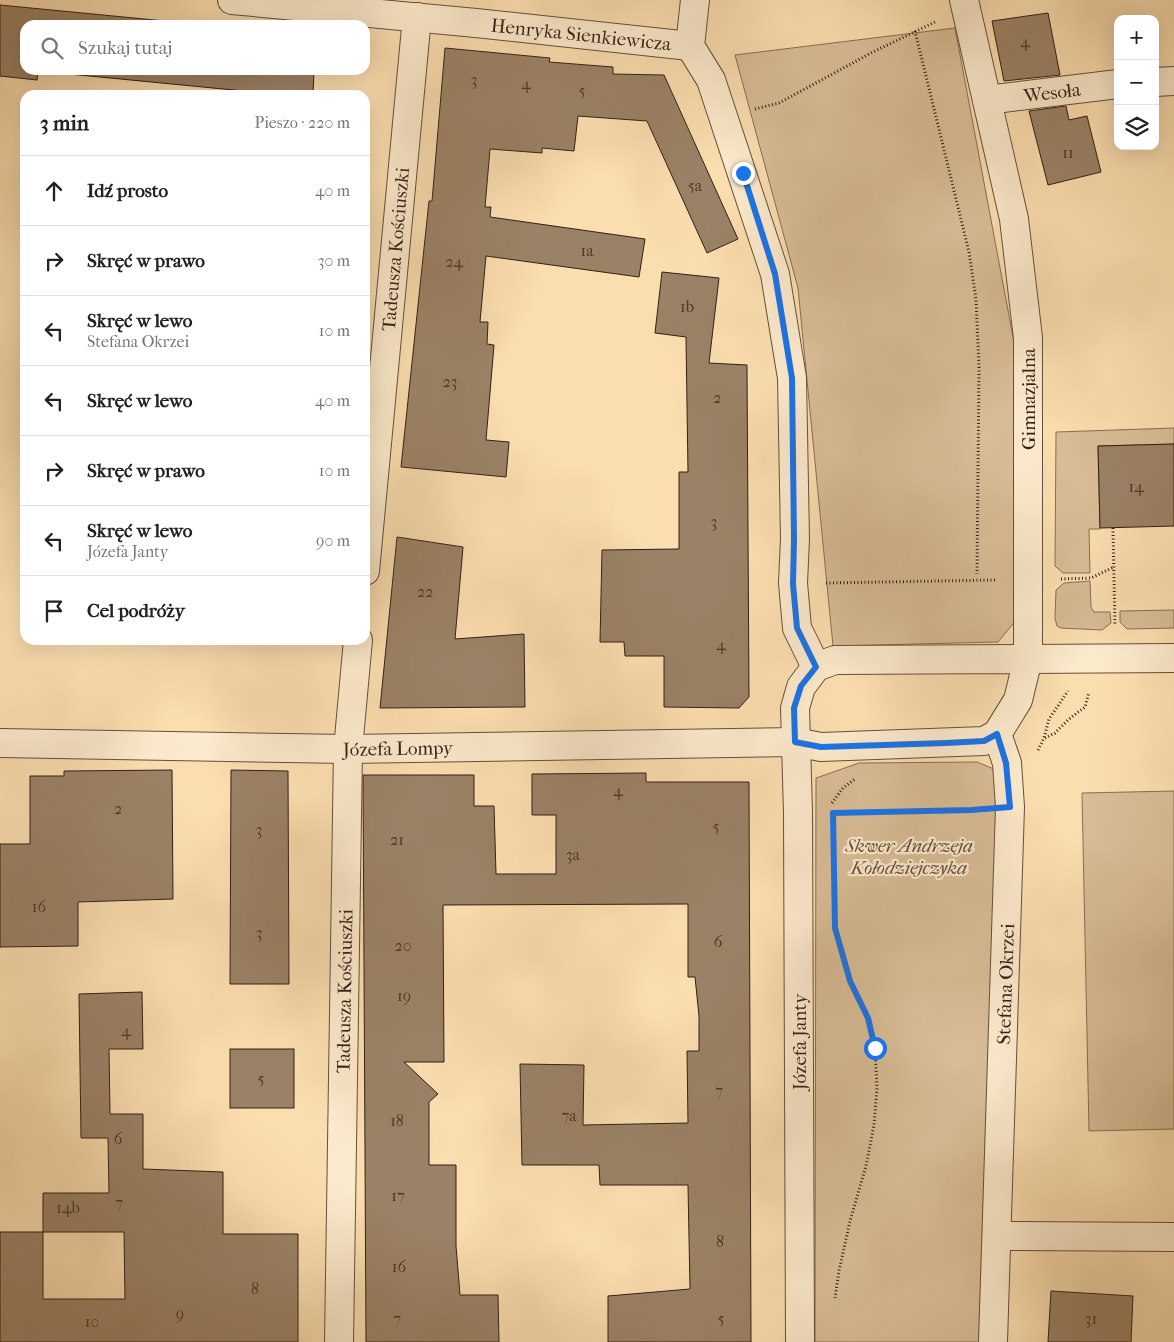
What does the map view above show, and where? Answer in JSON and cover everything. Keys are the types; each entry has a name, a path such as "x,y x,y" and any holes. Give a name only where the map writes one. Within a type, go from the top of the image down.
{"street":[{"name":"Henryka Sienkiewicza","path":"232,0 418,18 478,11 690,46"},
{"path":"695,0 690,46 711,80 775,274 792,378 793,584 797,628 816,667 835,660 1028,659 1093,668 1174,658"},
{"name":"Gimnazjalna","path":"966,8 1014,219 1028,338 1028,659 1018,700 997,734"},
{"name":"Tadeusza Kościuszki","path":"370,519 418,18"},
{"path":"1159,82 1174,81"},
{"name":"Wesoła","path":"987,100 1114,84"},
{"name":"Tadeusza Kościuszki","path":"339,1342 348,749 358,645"},
{"name":"Józefa Janty","path":"800,1342 798,813 794,708 801,686 816,667"},
{"name":"Józefa Lompy","path":"0,743 348,749 795,742 821,747 984,741 997,734"},
{"name":"Stefana Okrzei","path":"993,1342 1010,807 1006,763 997,734"},
{"path":"997,1236 1174,1237"}],"path":[{"path":"724,116 779,103 915,31 966,8"},
{"path":"915,31 969,252 976,299 979,367 977,574"},
{"path":"1113,528 1115,634"},
{"path":"793,584 1091,578 1114,567"},
{"path":"1093,668 1085,706 1055,733 1044,738 1050,719 1063,697 1074,684 1093,668"},
{"path":"825,812 961,810 1010,807"},
{"path":"834,861 835,928 850,981 868,1018 875,1048 877,1088 874,1124 866,1166 850,1220 839,1271 834,1307"}],"green space":[{"path":"955,28 1026,406 1017,619 998,642 833,646 798,288 735,55"},
{"path":"1174,428 1174,444 1098,446 1100,529 1089,529 1090,573 1063,573 1055,566 1056,432"},
{"path":"1090,581 1091,607 1094,612 1110,612 1111,623 1102,630 1061,628 1057,626 1055,618 1056,590 1064,583"},
{"path":"1174,610 1174,628 1127,629 1120,622 1120,611"},
{"name":"Skwer Andrzeja Kołodziejczyka","path":"977,762 1006,774 984,1342 815,1342 816,778 859,763"},
{"path":"1174,791 1174,1129 1089,1131 1082,793"}],"building":[{"path":"0,5 154,20 20,20 20,75 38,75 37,80 0,76"},
{"path":"1048,13 1060,75 1004,81 992,21"},
{"path":"445,48 550,58 549,62 613,67 613,74 664,75 738,239 707,253 647,121 578,116 574,151 542,148 542,153 490,149 485,207 491,207 490,217 645,239 639,277 486,256 480,322 488,322 487,344 494,345 486,440 509,442 506,477 401,467 429,201 432,201"},
{"path":"79,75 314,75 313,90 234,90"},
{"path":"1066,106 1069,120 1087,116 1101,172 1048,185 1029,111"},
{"path":"662,272 719,278 709,363 747,365 749,697 739,708 664,707 664,656 625,656 624,642 600,642 602,550 679,549 679,472 688,472 686,337 655,333"},
{"path":"1174,444 1174,526 1100,528 1098,446"},
{"path":"397,537 463,547 455,639 524,634 525,707 380,708"},
{"path":"172,770 173,899 78,902 78,946 0,947 0,844 30,844 30,776 64,776 64,771"},
{"path":"231,770 288,771 289,984 230,984"},
{"path":"646,773 646,782 749,782 751,1342 608,1342 608,1296 690,1289 688,1185 600,1185 599,1165 522,1165 520,1064 584,1065 583,1125 688,1123 687,1051 699,1051 699,1016 695,977 688,977 688,904 443,905 444,1062 404,1062 438,1094 429,1102 429,1165 456,1165 456,1246 460,1295 498,1295 499,1342 366,1342 363,775 474,775 474,806 494,806 496,874 556,874 556,815 532,815 532,774"},
{"path":"142,992 143,1049 109,1049 110,1114 143,1114 143,1169 223,1172 223,1234 298,1234 298,1342 0,1342 0,1232 43,1232 43,1193 109,1193 108,1138 81,1138 79,994","holes":["43,1232 124,1232 125,1299 43,1299"]},
{"path":"230,1049 294,1049 294,1108 230,1108"},
{"path":"1051,1291 1133,1296 1131,1342 1048,1342"}],"route":[{"path":"743,173 775,274 792,378 793,584 797,628 816,667 801,686 794,708 795,742 821,747 946,743 984,741 997,734 1006,763 1010,807 971,810 833,813 835,928 850,981 868,1018 875,1048"}]}
